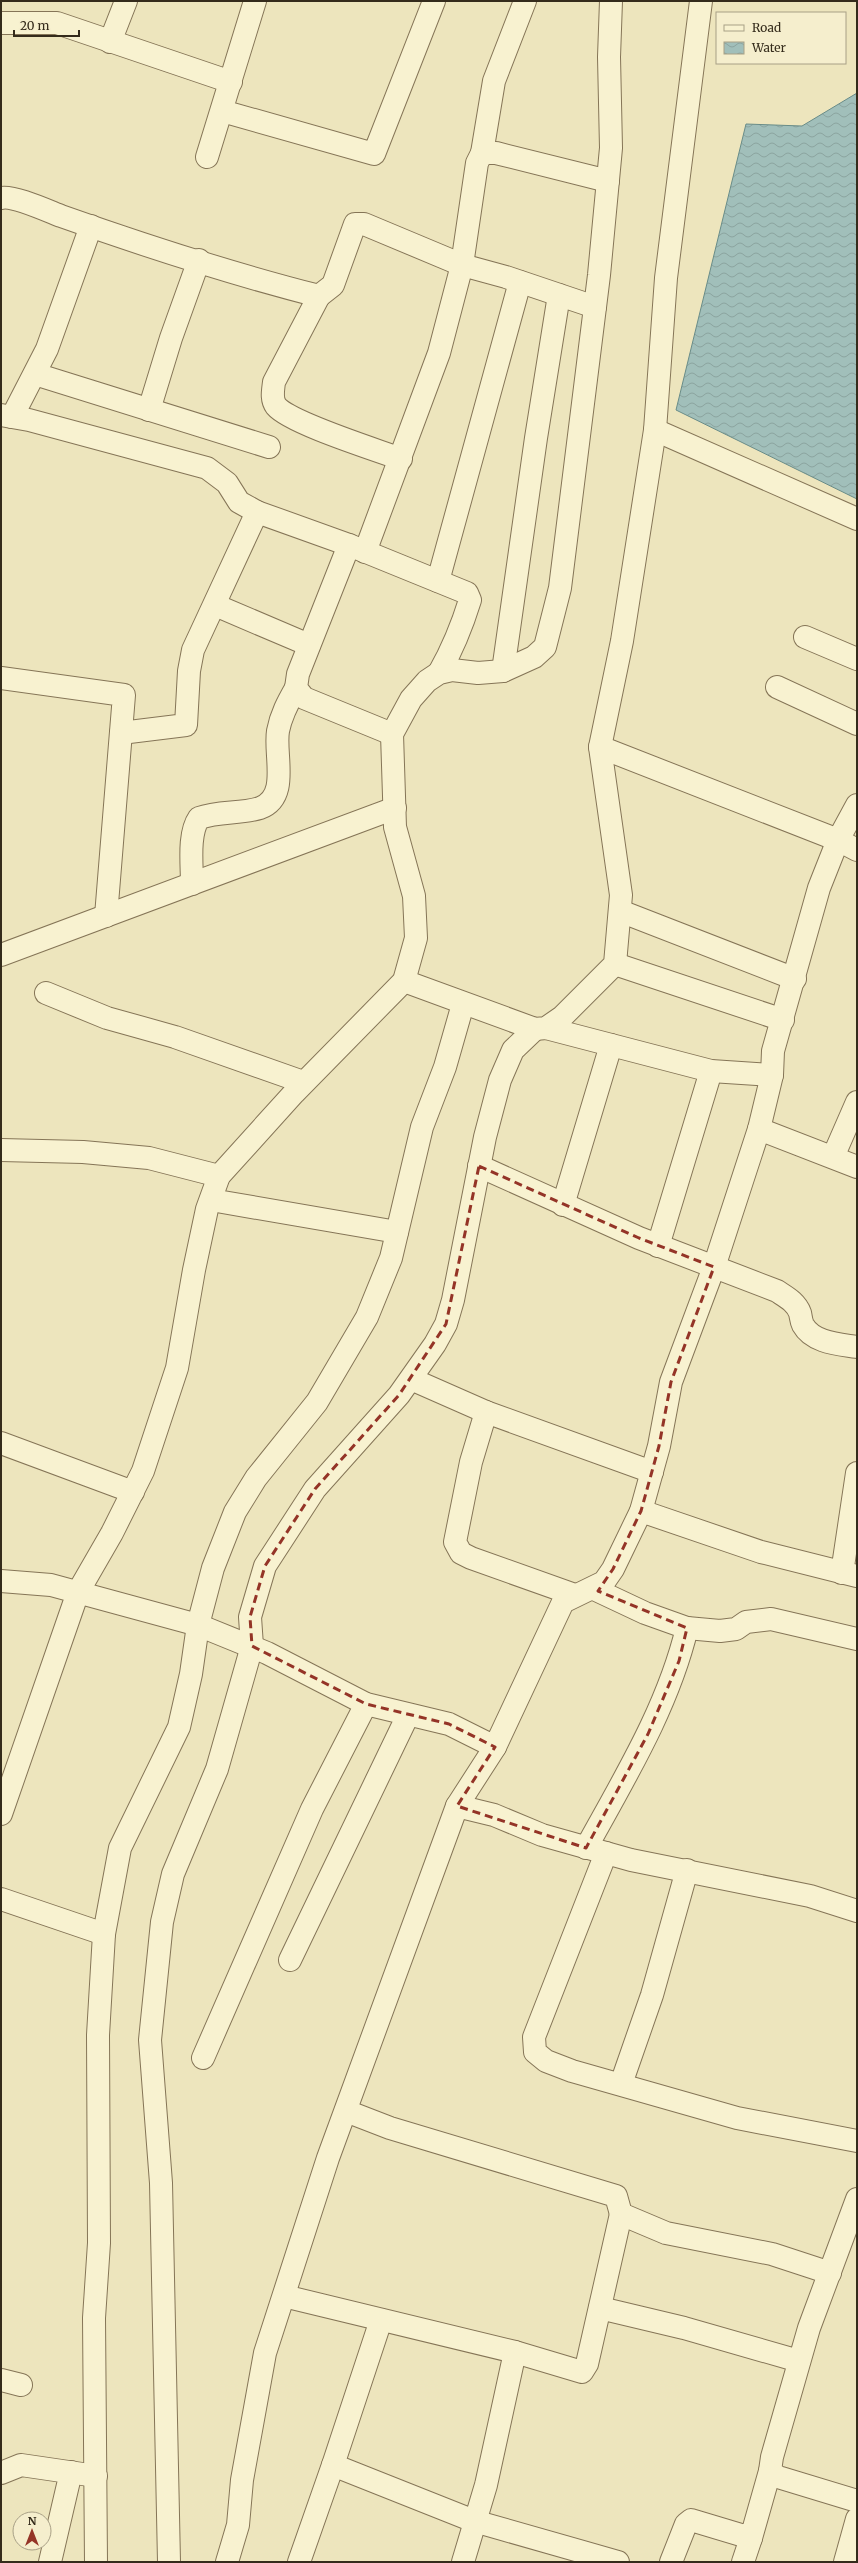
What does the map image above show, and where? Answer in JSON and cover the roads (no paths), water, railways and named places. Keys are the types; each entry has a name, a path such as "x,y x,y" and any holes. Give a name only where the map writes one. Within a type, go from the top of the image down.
{"street":[{"path":"110,42 126,1"},
{"path":"207,157 255,1"},
{"path":"222,111 374,154 434,1"},
{"path":"192,884 193,836 196,823 200,818 260,808 273,800 278,786 278,731 285,709 296,688 298,674 309,644 401,459 439,353 462,266 477,163 482,153 494,81 525,1"},
{"path":"1,1814 7,1769 78,1592 112,1534 143,1471 177,1368 194,1270 211,1200 219,1176 304,1082 404,981 416,938 414,896 395,817 392,734 411,699 428,681 439,673 452,670 478,673 503,671 534,657 545,647 551,629 560,588 595,307 608,181 611,148 609,57 611,1"},
{"path":"169,2562 161,2183 150,2040 162,1922 173,1874 217,1770 250,1617 265,1566 315,1489 410,1379 435,1344 446,1324 453,1300 479,1166 500,1080 513,1050 534,1027 577,1003 615,964 621,895 600,748 622,641 655,430 666,278 701,1"},
{"path":"1,23 57,23 231,82"},
{"path":"482,153 496,153 608,181"},
{"path":"1,198 29,204 92,226 319,296"},
{"path":"401,459 319,429 277,406 272,396 274,382 319,296 333,285 355,224 364,224 462,266 520,282 595,307"},
{"path":"92,226 47,350 35,374 6,416 207,468 227,483 239,502 257,512 357,548 467,593 470,600 452,648 439,673"},
{"path":"149,410 171,338 200,260"},
{"path":"438,581 520,282"},
{"path":"503,671 536,438 559,295"},
{"path":"35,374 269,447"},
{"path":"655,430 857,519"},
{"path":"121,733 186,725 189,671 193,650 257,512"},
{"path":"215,605 309,644"},
{"path":"805,637 857,659"},
{"path":"1,678 124,695 106,916"},
{"path":"777,687 857,724"},
{"path":"296,688 304,698 392,734"},
{"path":"600,748 848,845"},
{"path":"227,2562 238,2525 242,2480 265,2353 328,2158 457,1806 495,1747 563,1602 604,1582 613,1569 641,1511 659,1446 671,1382 714,1267 759,1129 772,1075 773,1051 795,979 819,888 848,845 857,805"},
{"path":"1,955 192,884 395,817"},
{"path":"620,910 795,979"},
{"path":"615,964 783,1020"},
{"path":"404,981 468,1006 534,1027 711,1071 772,1075"},
{"path":"46,993 107,1018 174,1037 304,1082"},
{"path":"96,2562 94,2318 99,2227 98,2035 104,1934 120,1848 179,1727 191,1674 205,1628 213,1568 235,1512 256,1478 318,1402 364,1324 391,1258 422,1126 468,1006"},
{"path":"563,1205 611,1045"},
{"path":"658,1246 711,1071"},
{"path":"833,1157 857,1102"},
{"path":"759,1129 857,1167"},
{"path":"1,1150 84,1152 149,1158 219,1176"},
{"path":"479,1166 563,1205 658,1246 777,1291 790,1299 799,1311 802,1325 810,1334 826,1341 857,1347"},
{"path":"211,1200 397,1232"},
{"path":"410,1379 486,1412 652,1472"},
{"path":"486,1412 471,1462 455,1542 461,1553 471,1558 585,1592 687,1628 720,1631 736,1629 746,1622 771,1619 857,1639"},
{"path":"1,1443 133,1492"},
{"path":"641,1511 761,1552 850,1575 856,1484"},
{"path":"1,1581 51,1585 205,1628 245,1644 307,1673 366,1704 449,1724 495,1747"},
{"path":"687,1628 679,1661 596,1850 534,2037 536,2052 546,2061 737,2118 857,2141"},
{"path":"204,2058 312,1809 366,1704"},
{"path":"290,1960 408,1715"},
{"path":"457,1806 494,1815 542,1835 596,1850 810,1896 857,1911"},
{"path":"621,2084 652,1995 687,1870"},
{"path":"1,1899 104,1934"},
{"path":"284,2296 515,2352 582,2372 587,2364 620,2214 616,2196 390,2128 346,2111"},
{"path":"743,2562 752,2538 770,2471 772,2457 799,2361 830,2273 850,2240 857,2199"},
{"path":"620,2214 666,2233 772,2254 830,2273"},
{"path":"600,2308 684,2328 799,2361"},
{"path":"300,2562 381,2320"},
{"path":"463,2562 486,2485 515,2352"},
{"path":"1,2473 21,2465 96,2476"},
{"path":"333,2465 474,2521 618,2562"},
{"path":"770,2471 778,2478 857,2501"},
{"path":"50,2562 71,2472"},
{"path":"845,2562 857,2519"},
{"path":"671,2562 686,2524 691,2520 752,2538"}],"water":[{"path":"857,93 857,499 676,410 746,124 802,126"}]}
